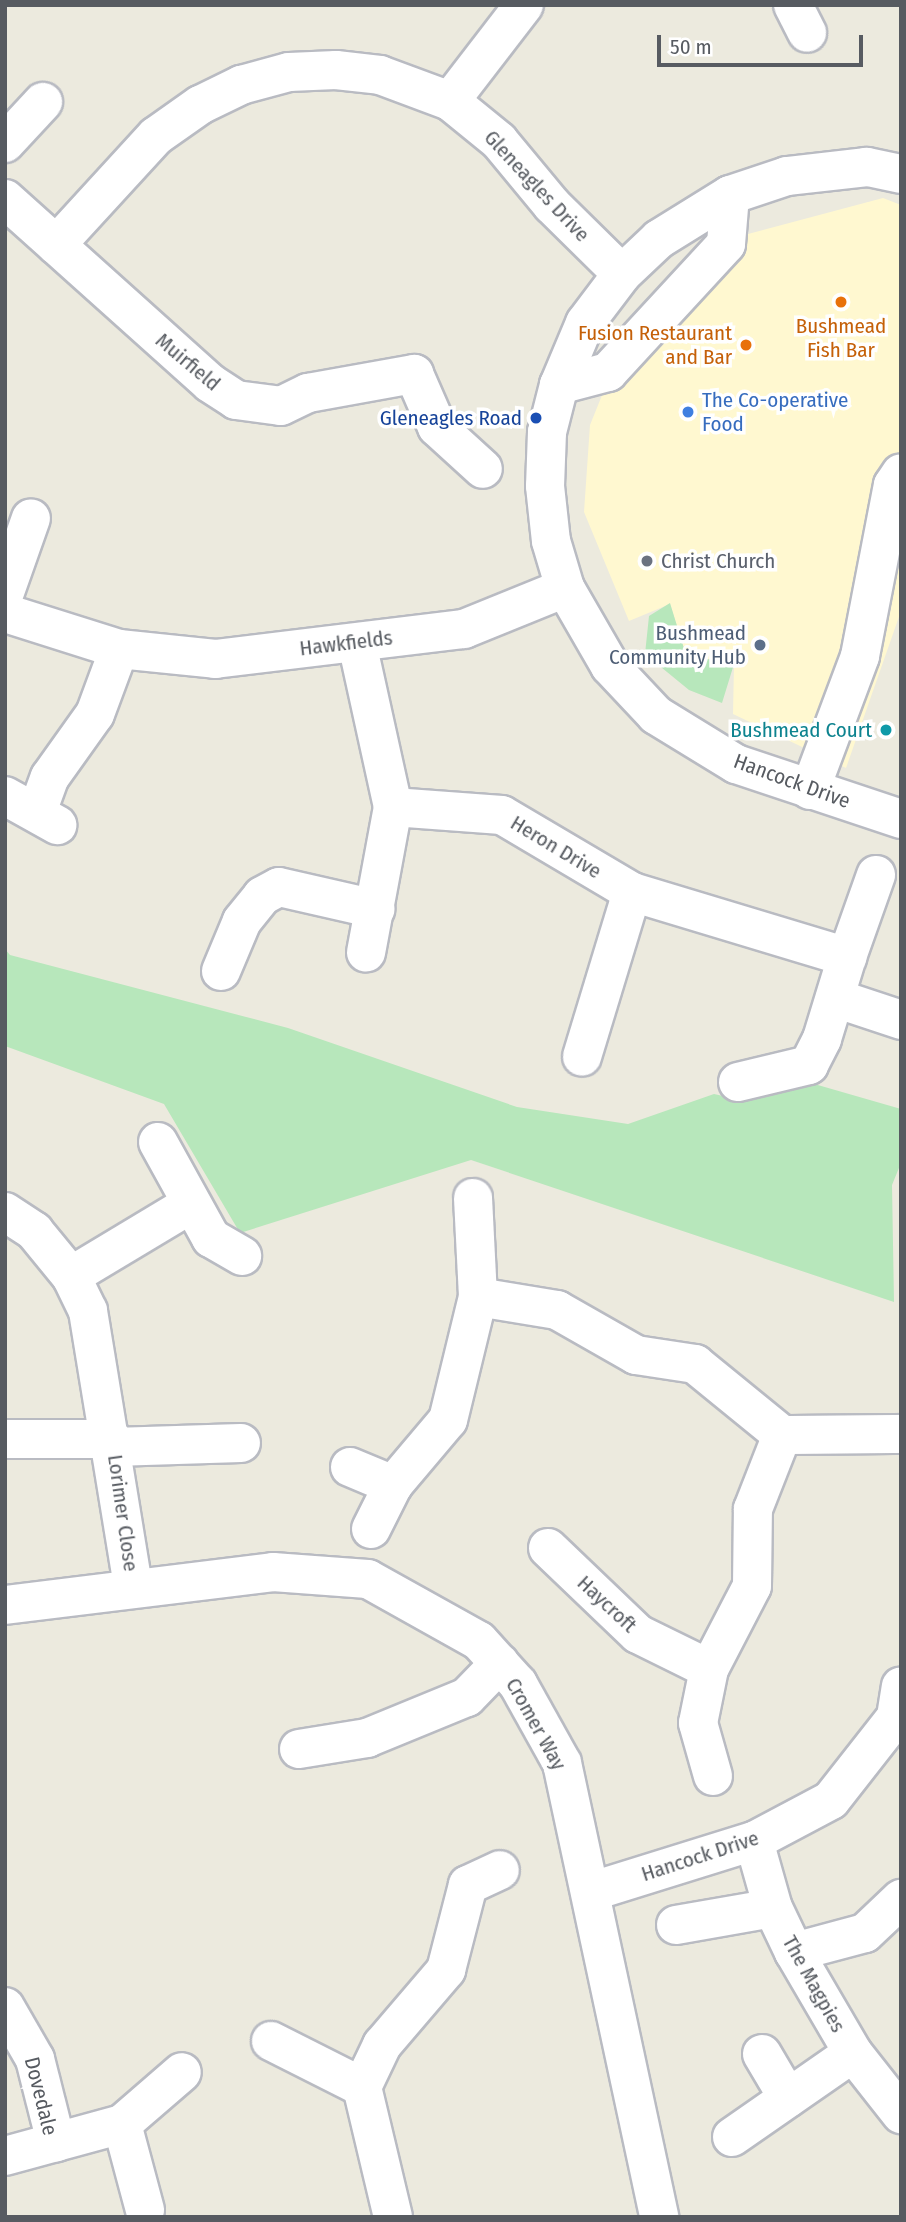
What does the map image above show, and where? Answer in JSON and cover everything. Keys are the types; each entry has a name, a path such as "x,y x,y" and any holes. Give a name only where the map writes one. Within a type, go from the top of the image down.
{"street":[{"path":"450,101 520,6"},
{"name":"Gleneagles Drive","path":"56,245 156,136 241,85 289,72 337,70 380,75 450,101 499,141 552,205 622,274"},
{"path":"5,143 43,102"},
{"name":"Hancock Drive","path":"901,174 867,167 787,176 730,195 659,239 622,274 585,323 559,385 547,432 545,486 551,541 565,588 622,654 656,715 736,764 901,819"},
{"path":"559,385 608,372 726,244 730,195"},
{"name":"Muirfield","path":"5,199 209,383 236,400 281,406 308,393 414,374 437,427 483,469"},
{"path":"810,790 860,656 892,531 893,485 901,473"},
{"path":"5,592 31,517"},
{"name":"Hawkfields","path":"5,613 119,649 215,659 464,629 565,588"},
{"path":"357,643 393,807 366,953"},
{"path":"34,812 50,777 95,715 119,649"},
{"name":"Heron Drive","path":"393,807 502,815 632,892 848,957"},
{"path":"738,1082 809,1065 822,1039 876,875"},
{"path":"221,971 242,921 262,896 279,887 376,909"},
{"path":"582,1057 632,892"},
{"path":"835,998 901,1020"},
{"path":"158,1142 211,1238 242,1256"},
{"path":"371,1529 393,1485 448,1420 478,1297 473,1198"},
{"path":"71,1276 191,1204"},
{"name":"Lorimer Close","path":"5,1212 34,1231 71,1276 88,1311 113,1443 133,1587"},
{"path":"478,1297 557,1310 636,1355 695,1364 782,1436 901,1434"},
{"path":"713,1776 698,1723 709,1669 752,1586 753,1509 782,1436"},
{"name":"Lorimer Close","path":"13,1440 113,1443"},
{"path":"113,1443 241,1443"},
{"path":"350,1467 393,1485"},
{"name":"Haycroft","path":"548,1548 638,1634 709,1669"},
{"name":"Cromer Way","path":"5,1605 133,1587 273,1572 368,1579 479,1642 518,1684 562,1763 593,1891 659,2217"},
{"path":"299,1749 367,1738 467,1697 500,1663"},
{"name":"Hancock Drive","path":"593,1891 754,1841 831,1800 896,1717 901,1686"},
{"name":"The Magpies","path":"754,1841 773,1908 794,1952 853,2053 901,2114"},
{"path":"393,2217 362,2087 382,2045 446,1970 468,1885 500,1870"},
{"path":"794,1952 865,1933 901,1899"},
{"path":"676,1925 773,1908"},
{"name":"Dovedale","path":"5,2007 35,2059 56,2142 5,2155"},
{"path":"271,2041 362,2087"},
{"path":"732,2137 853,2053"},
{"path":"762,2054 788,2098"},
{"path":"56,2142 122,2124 182,2073"},
{"path":"122,2124 145,2210"}],"shaded area":[{"path":"883,198 901,205 901,611 846,768 733,714 734,664 686,655 670,604 629,621 584,512 590,425 613,368 733,238"}],"green space":[{"path":"670,603 686,655 734,664 722,703 689,690 645,654 649,616"},
{"path":"5,949 10,955 288,1028 517,1107 628,1124 714,1094 741,1100 797,1079 901,1109 901,1163 892,1185 894,1302 471,1160 240,1233 164,1104 5,1046"}],"place":[{"name":"Bushmead Fish Bar","path":"841,302"},
{"name":"Fusion Restaurant and Bar","path":"746,345"},
{"name":"The Co-operative Food","path":"688,412"},
{"name":"Gleneagles Road","path":"536,418"},
{"name":"Christ Church","path":"647,561"},
{"name":"Bushmead Community Hub","path":"760,645"},
{"name":"Bushmead Court","path":"886,730"}]}
